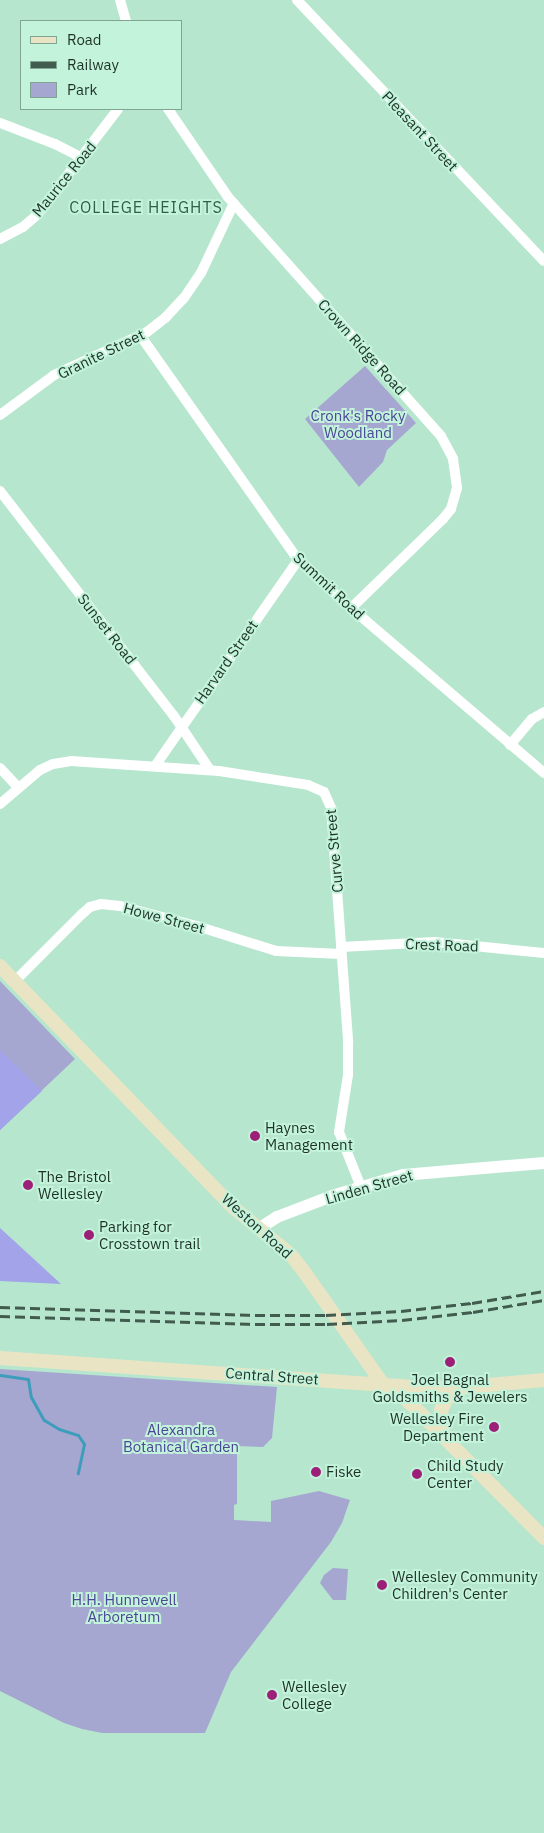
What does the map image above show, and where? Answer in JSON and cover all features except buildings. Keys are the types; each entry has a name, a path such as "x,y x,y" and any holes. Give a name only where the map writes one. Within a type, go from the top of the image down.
{"main road":[{"name":"Weston Road","path":"0,966 234,1208 260,1228 295,1260 382,1383 404,1398 544,1538"},
{"name":"Central Street","path":"0,1358 452,1388 544,1380"},
{"path":"444,1437 441,1410 452,1388"}],"street":[{"path":"120,0 126,20"},
{"name":"Pleasant Street","path":"297,0 544,262"},
{"name":"Maurice Road","path":"0,239 23,227 37,215 117,110"},
{"name":"Crown Ridge Road","path":"169,110 218,184 441,436 453,459 457,488 451,509 351,608"},
{"path":"0,123 55,144 82,158"},
{"name":"Granite Street","path":"0,415 59,373 140,335 166,317 196,281 215,246 234,203"},
{"name":"Summit Road","path":"140,335 298,560 544,774"},
{"name":"Sunset Road","path":"0,491 181,726 210,770"},
{"name":"Harvard Street","path":"155,766 298,560"},
{"path":"510,744 532,719 544,712"},
{"name":"Curve Street","path":"0,804 40,770 65,762 210,770 312,786 327,794 332,808 348,1069 339,1132 361,1187"},
{"path":"0,768 18,787"},
{"name":"Howe Street","path":"15,982 86,910 101,904 120,906 191,924 276,951 341,950"},
{"name":"Crest Road","path":"341,950 435,942 544,953"},
{"name":"Linden Street","path":"260,1228 277,1216 361,1187 408,1174 544,1163"}],"green space":[{"name":"Cronk's Rocky Woodland","path":"365,366 416,423 387,450 383,462 359,487 305,419"},
{"path":"0,981 75,1059 0,1130"},
{"name":"H.H. Hunnewell Arboretum","path":"0,1369 277,1387 272,1438 263,1447 237,1446 237,1504 234,1505 234,1520 271,1522 271,1501 319,1491 350,1500 342,1523 331,1542 231,1672 205,1733 102,1733 82,1729 64,1723 0,1691"},
{"path":"333,1568 348,1569 346,1600 333,1600 320,1583 324,1575"}],"shaded area":[{"path":"0,1050 42,1091 0,1130"},
{"path":"0,1228 61,1284 0,1281"}],"waterway":[{"path":"0,1375 28,1379 31,1397 44,1420 59,1429 78,1435 84,1444 78,1473"}],"railway":[{"path":"0,1307 255,1315 326,1315 401,1311 472,1303 544,1291"},
{"path":"0,1316 255,1324 327,1324 402,1320 473,1312 544,1300"}],"place":[{"name":"Haynes Management","path":"255,1136"},
{"name":"The Bristol Wellesley","path":"28,1185"},
{"name":"Parking for Crosstown trail","path":"89,1235"},
{"name":"Joel Bagnal Goldsmiths & Jewelers","path":"450,1362"},
{"name":"Wellesley Fire Department","path":"494,1427"},
{"name":"Fiske","path":"316,1472"},
{"name":"Child Study Center","path":"417,1474"},
{"name":"Wellesley Community Children's Center","path":"382,1585"},
{"name":"Wellesley College","path":"272,1695"}],"district":[{"name":"COLLEGE HEIGHTS","path":"146,207"}],"park label":[{"name":"Alexandra Botanical Garden","path":"181,1438"}]}
